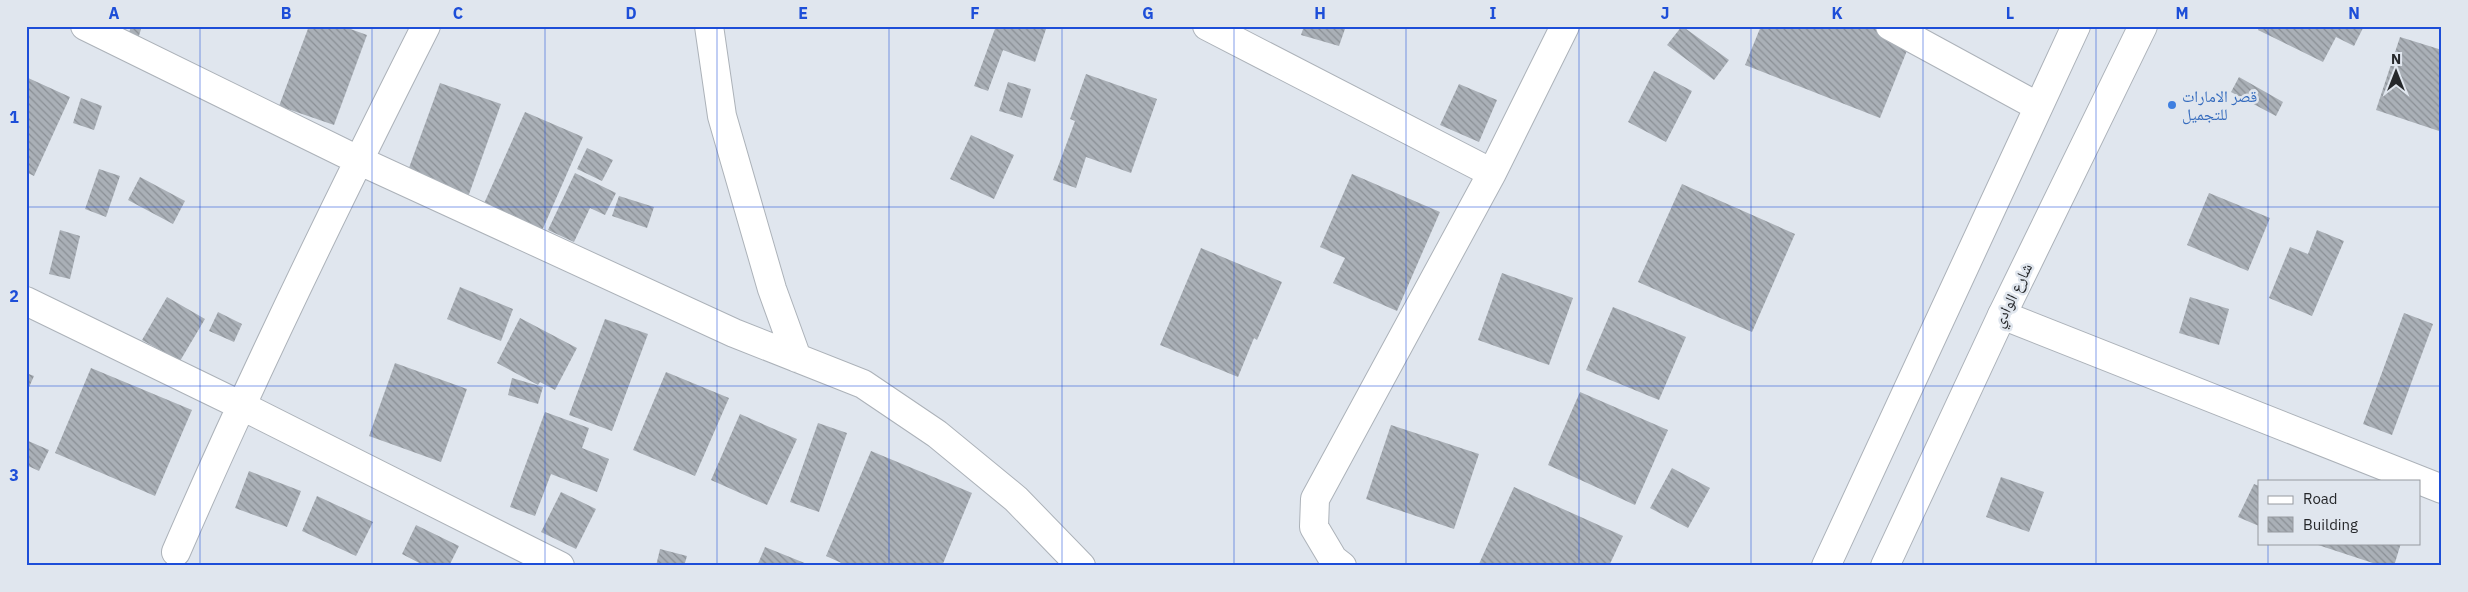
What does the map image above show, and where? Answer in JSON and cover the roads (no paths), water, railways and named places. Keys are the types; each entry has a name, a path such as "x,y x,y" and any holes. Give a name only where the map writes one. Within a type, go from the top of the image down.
{"street":[{"path":"85,26 358,160 734,332 863,384 937,434 1016,499 1081,566"},
{"path":"176,552 240,405 358,160 426,26"},
{"path":"709,26 722,116 772,289 797,358"},
{"path":"1207,26 1251,36 1492,174"},
{"path":"1342,566 1333,559 1314,527 1316,499 1492,174 1566,26"},
{"path":"1890,26 2037,106"},
{"path":"1826,566 2037,106 2076,26"},
{"name":"شارع الوادي","path":"1885,566 2002,315 2143,26"},
{"path":"26,301 240,405 560,566"},
{"path":"2002,315 2419,480"},
{"path":"2420,480 2442,489"}],"place":[{"name":"قصر الامارات للتجميل","path":"2172,105"}]}
